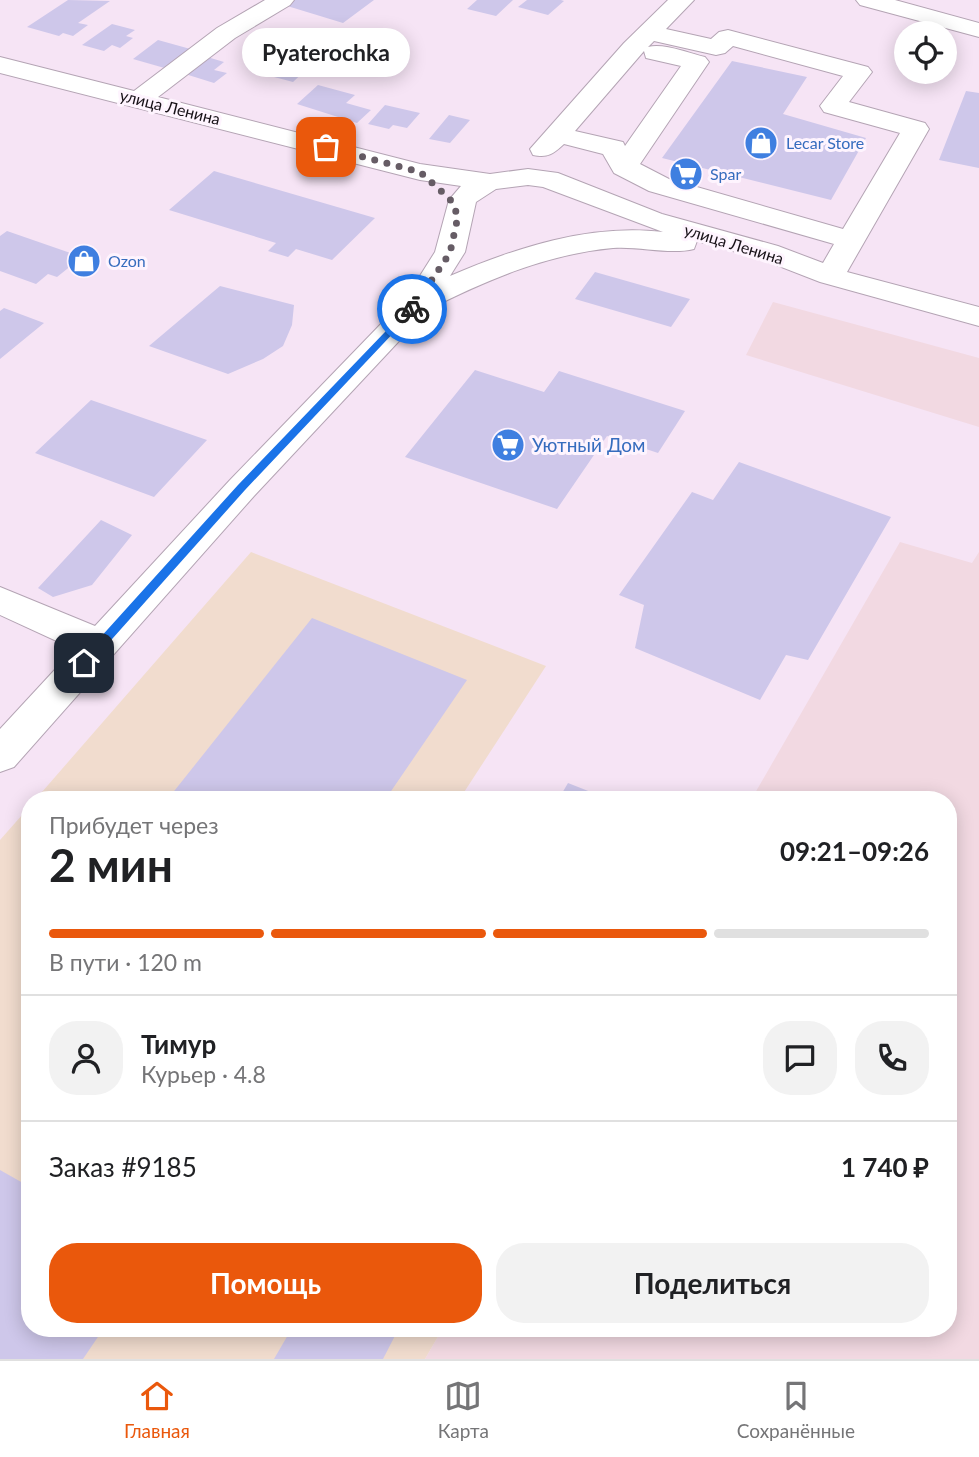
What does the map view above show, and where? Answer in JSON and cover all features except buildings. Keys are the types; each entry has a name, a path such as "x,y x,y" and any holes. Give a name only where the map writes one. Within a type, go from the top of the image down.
{"street":[{"path":"139,99 226,33 282,0"},
{"path":"490,182 522,166 558,135 641,40 681,0"},
{"path":"868,0 979,30"},
{"path":"458,216 467,233 483,243 518,252 608,242 677,242 823,273 850,240 916,129 832,106 859,72 728,37 716,48 641,40"},
{"path":"624,167 696,62 641,40"},
{"name":"улица Ленина","path":"0,65 420,172 490,182 528,177 565,185 579,193 652,220 768,252 823,273 979,317"},
{"path":"558,135 613,148 624,167 659,185 850,240"},
{"path":"418,303 453,285 581,236 589,226 592,215 589,203 561,167 556,152 558,135"},
{"name":"улица Ленина","path":"420,172 450,199 458,216"},
{"name":"улица Ленина","path":"458,216 463,200 473,190 490,182"},
{"path":"0,756 242,488 418,303 450,253 458,216"},
{"path":"0,600 101,645"}],"shaded area":[{"path":"773,302 979,358 979,427 746,355"},
{"path":"900,542 972,563 979,552 979,1359 425,1359 438,1337 957,1337 957,791 756,791"},
{"path":"251,552 546,666 465,791 43,791"},
{"path":"21,816 21,1337 438,1337 425,1359 0,1359 0,840"}],"way so far":[{"path":"326,147 420,172 450,199 458,216 450,253 412,309"}],"place":[{"name":"Lecar Store","path":"761,143"},
{"name":"Pyaterochka","path":"326,147"},
{"name":"Spar","path":"686,174"},
{"name":"Ozon","path":"84,261"},
{"name":"Уютный Дом","path":"508,445"}],"route":[{"path":"84,663 242,488 412,309"}]}
